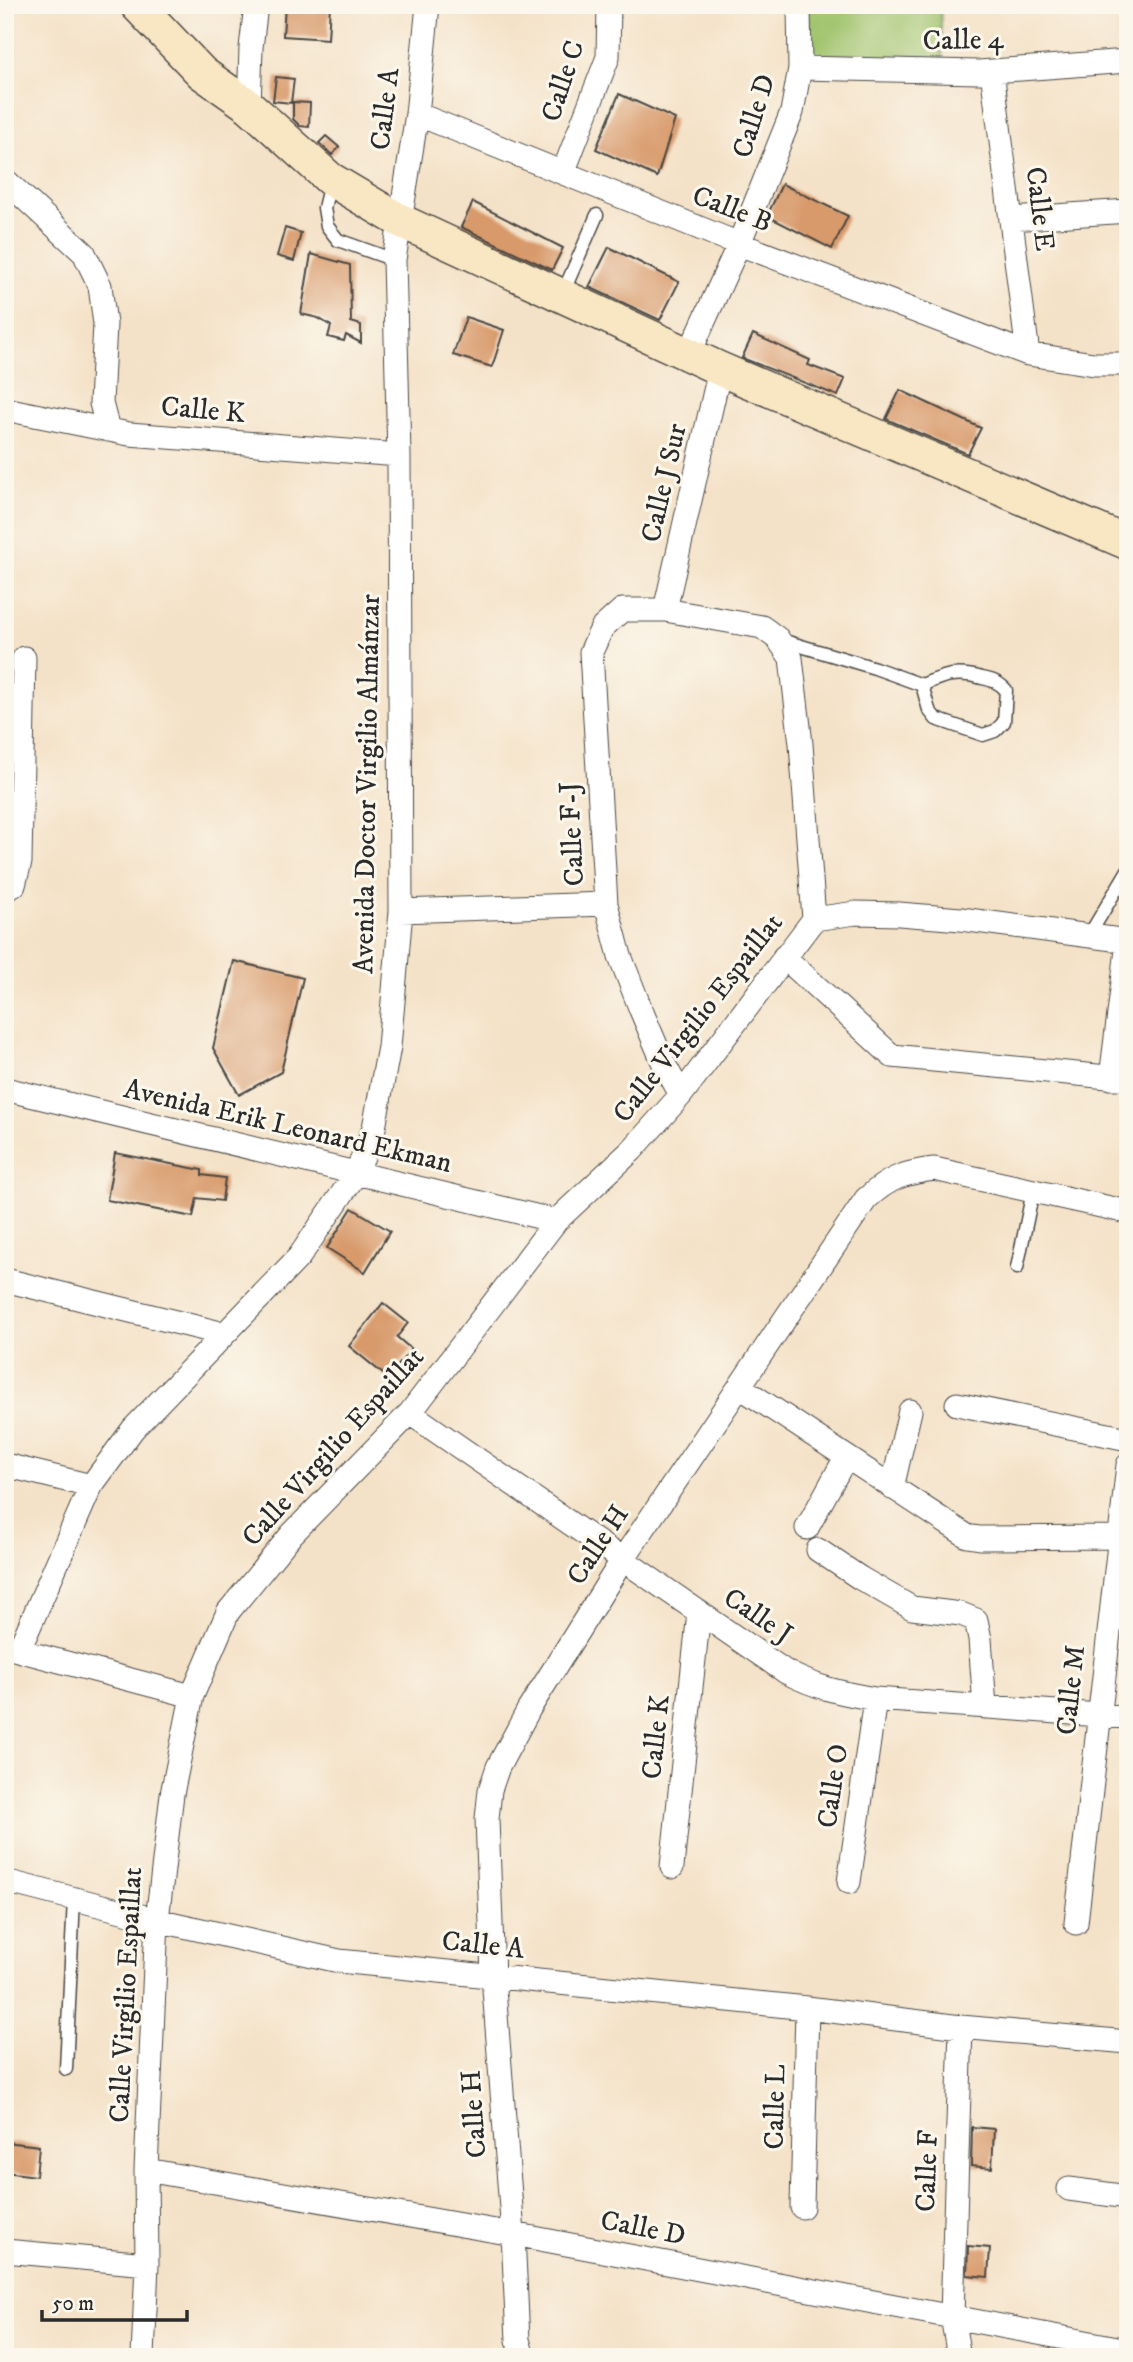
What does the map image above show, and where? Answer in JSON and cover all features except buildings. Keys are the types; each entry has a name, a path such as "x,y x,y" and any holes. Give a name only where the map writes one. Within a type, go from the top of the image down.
{"main road":[{"path":"137,5 202,73 249,106 330,179 399,220 720,369 1127,543"}],"street":[{"path":"249,106 256,5"},
{"name":"Calle A","path":"399,220 416,114 428,5"},
{"name":"Calle C","path":"563,173 608,57 609,5"},
{"name":"Calle D","path":"689,354 739,244 792,112 800,68 799,5"},
{"path":"202,73 225,74 239,64 251,48"},
{"name":"Calle 4","path":"800,68 992,71 1128,61"},
{"name":"Calle E","path":"992,71 1028,354"},
{"name":"Calle B","path":"416,114 739,244 1028,354 1094,364 1128,364"},
{"path":"5,180 84,253 100,286 105,324 101,403 108,430"},
{"path":"1011,219 1128,211"},
{"name":"Avenida Doctor Virgilio Almánzar","path":"12,1648 91,1486 133,1429 299,1257 357,1172 374,1128 389,1046 401,911 399,455 394,260 399,220"},
{"name":"Calle J Sur","path":"665,610 720,369"},
{"name":"Calle K","path":"5,409 142,435 399,455"},
{"name":"Calle F-J","path":"681,1095 664,1064 620,956 606,904 591,652 602,628 622,610 665,610 762,627 778,639"},
{"path":"778,639 791,658 802,744 814,919"},
{"path":"5,890 14,885 20,862 24,658"},
{"path":"401,911 606,904"},
{"name":"Calle Virgilio Espaillat","path":"143,2357 147,2264 146,2170 157,1920 172,1794 192,1696 228,1612 292,1534 410,1413 556,1221 632,1150 681,1095 814,919 856,913 898,914 961,919 1128,942"},
{"path":"784,957 891,1056 1119,1079 1128,942"},
{"name":"Avenida Erik Leonard Ekman","path":"5,1089 556,1221"},
{"name":"Calle H","path":"523,2357 518,2340 513,2234 493,1976 487,1819 490,1790 498,1767 528,1709 623,1559 866,1199 883,1183 911,1172 934,1169 1128,1212"},
{"path":"5,1280 224,1334"},
{"path":"740,1387 967,1536 1118,1536"},
{"path":"957,1404 1128,1439"},
{"path":"892,1488 910,1410"},
{"name":"Calle J","path":"410,1413 786,1672 811,1685 875,1699 1128,1717"},
{"path":"807,1528 846,1457"},
{"path":"5,1465 91,1486"},
{"name":"Calle M","path":"1076,1923 1128,1465"},
{"path":"818,1550 912,1608 961,1614 976,1620 985,1707"},
{"name":"Calle K","path":"672,1867 699,1612"},
{"path":"12,1648 192,1696"},
{"name":"Calle O","path":"849,1882 875,1699"},
{"name":"Calle A","path":"5,1881 157,1920 339,1961 807,2008 961,2028 1128,2042"},
{"name":"Calle L","path":"802,2207 807,2008"},
{"name":"Calle F","path":"959,2357 952,2316 961,2028"},
{"name":"Calle D","path":"146,2170 513,2234 1128,2350"},
{"path":"1069,2189 1128,2197"},
{"path":"5,2250 147,2264"}],"lane":[{"path":"330,179 324,208 327,226 338,240 394,260"},
{"path":"561,295 597,215"},
{"path":"778,639 922,685 940,677 965,673 1000,682 1006,690 1004,722 995,732 983,735 936,719 929,710 922,685"},
{"path":"1088,937 1128,870"},
{"path":"1017,1268 1034,1191"},
{"path":"66,2069 74,1898"}],"green space":[{"path":"807,5 940,5 943,62 822,61 807,44"}]}
